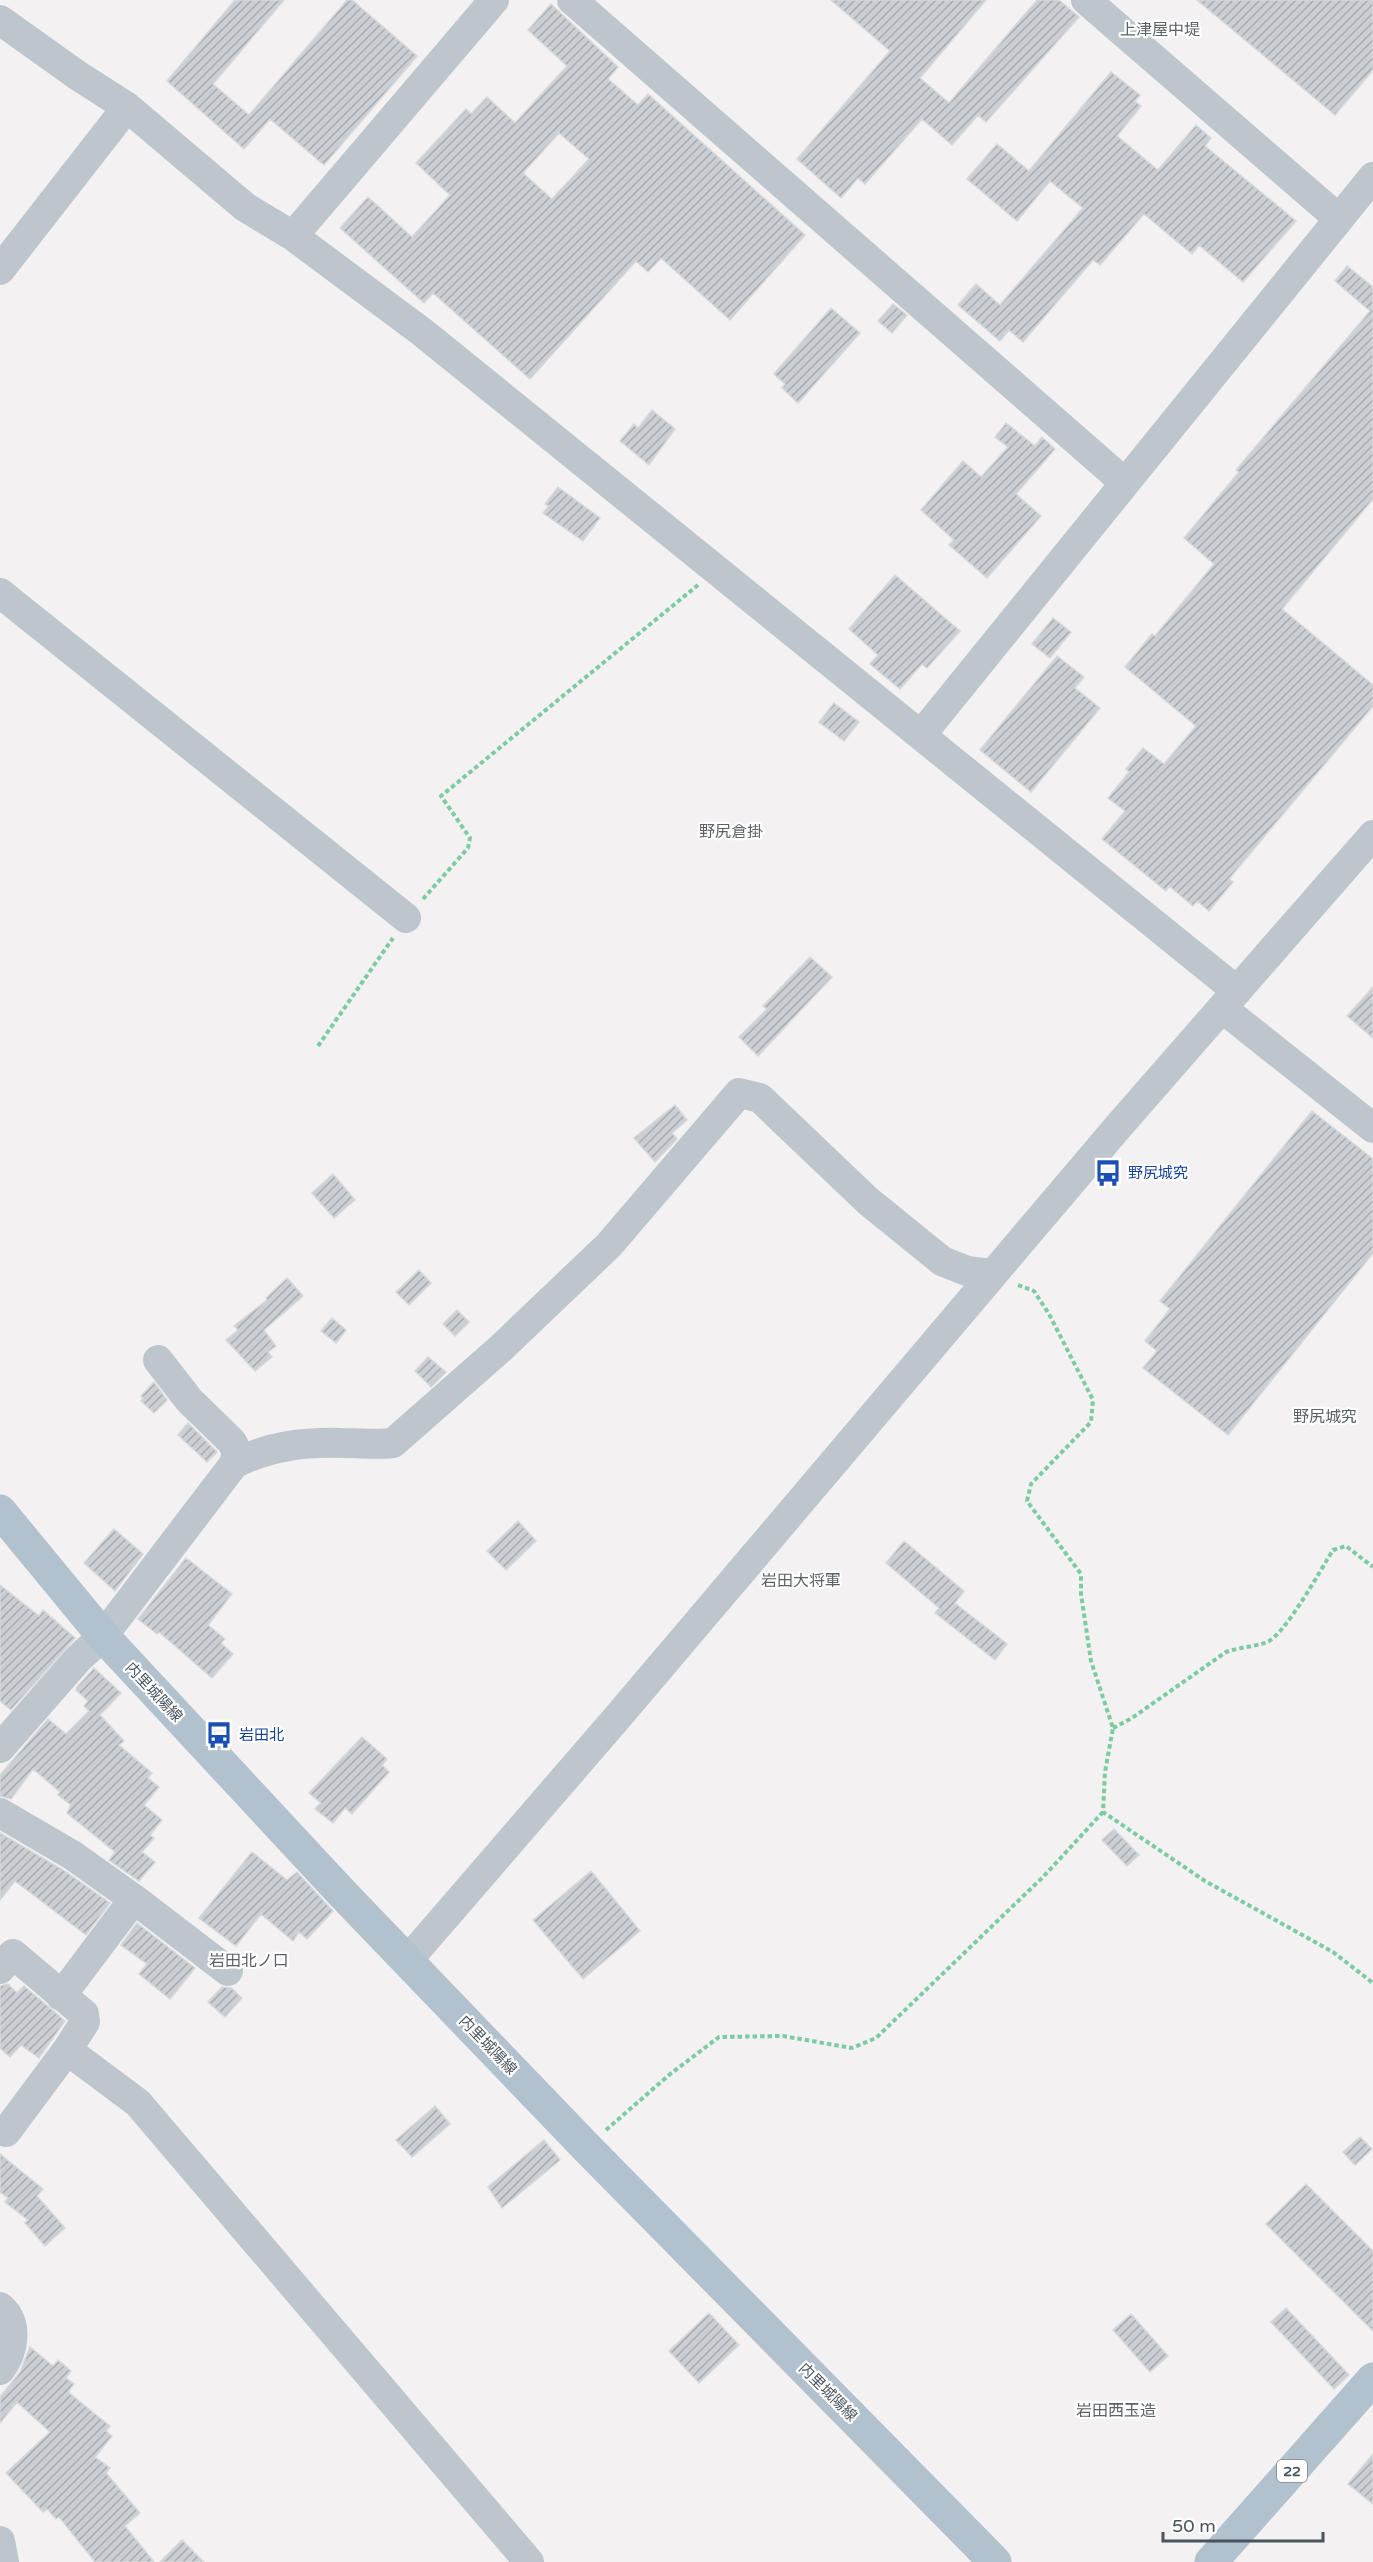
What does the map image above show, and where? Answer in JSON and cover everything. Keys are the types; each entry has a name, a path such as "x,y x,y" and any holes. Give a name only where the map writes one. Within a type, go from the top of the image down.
{"main road":[{"name":"内里城陽線","path":"0,1511 103,1636 406,1960 586,2147 995,2562"},
{"name":"22","path":"1211,2562 1373,2379"}],"street":[{"path":"293,236 494,0"},
{"path":"572,0 1124,482"},
{"path":"1086,0 1340,219"},
{"path":"0,20 77,75 127,107 245,207 293,236 422,332 715,571 921,735 1229,999 1373,1128"},
{"path":"0,270 127,107"},
{"path":"921,735 1373,177"},
{"path":"0,593 406,918"},
{"path":"406,1960 622,1712 992,1274 1373,835"},
{"path":"234,1464 250,1455 285,1445 315,1442 375,1445 393,1443 501,1347 609,1245 739,1093 760,1098 868,1201 942,1261 967,1271 992,1274"},
{"path":"0,1748 78,1659 103,1636 234,1464 237,1452 232,1442 189,1400 158,1360"},
{"path":"0,1813 72,1855 228,1971"},
{"path":"61,1996 134,1899"},
{"path":"0,1970 13,1954 84,2014 85,2022 6,2132"},
{"path":"67,2050 138,2103 529,2562"},
{"path":"0,2307 13,2328 11,2348 0,2370"},
{"path":"0,2541 4,2562"}],"path":[{"path":"318,1046 406,918 468,848 470,838 441,796 715,571"},
{"path":"586,2147 669,2075 719,2037 783,2036 852,2048 876,2038 1043,1877 1102,1812 1105,1772 1113,1728 1091,1660 1081,1574 1027,1501 1031,1484 1091,1422 1093,1400 1049,1314 1034,1291 992,1274"},
{"path":"1113,1728 1132,1718 1226,1652 1241,1646 1269,1642 1282,1630 1333,1550 1346,1546 1373,1567"},
{"path":"1102,1812 1205,1881 1333,1952 1373,1983"}],"building":[{"path":"235,0 284,0 213,84 249,115 347,0 352,0 417,56 324,165 270,119 244,149 167,81"},
{"path":"831,0 986,0 920,78 949,103 1037,0 1059,0 1079,17 986,122 978,115 952,145 922,119 865,184 858,178 841,198 797,159 890,51"},
{"path":"1197,0 1373,0 1373,70 1335,115"},
{"path":"551,4 618,67 608,79 638,105 648,94 805,235 730,320 661,258 648,272 636,261 530,379 433,293 424,303 340,228 368,197 412,237 450,195 416,163 466,109 471,114 487,97 515,123 567,66 528,30","holes":["559,133 589,159 552,199 523,173"]},
{"path":"1111,72 1140,95 1135,101 1141,106 1117,136 1158,170 1196,125 1211,138 1205,146 1296,221 1243,282 1199,245 1192,254 1144,214 1100,265 1093,260 1023,342 1009,330 1000,341 958,305 976,284 1000,305 1083,208 1050,181 1017,221 967,179 997,144 1029,171"},
{"path":"1347,266 1373,287 1373,499 1282,609 1373,685 1373,706 1229,879 1233,882 1209,911 1197,901 1193,906 1169,886 1166,891 1102,839 1125,811 1108,798 1129,772 1126,769 1143,748 1164,764 1196,726 1125,667 1152,634 1155,636 1214,564 1184,538 1239,472 1236,470 1370,311 1335,281"},
{"path":"893,304 907,315 892,333 878,321"},
{"path":"831,308 860,333 798,403 782,388 785,384 774,374"},
{"path":"652,410 675,429 649,465 620,441 634,424 638,428"},
{"path":"1006,423 1035,446 1042,437 1055,449 1016,494 1041,516 987,578 949,545 954,540 921,510 963,461 981,477 1008,447 995,437"},
{"path":"558,487 600,518 583,541 543,513 549,506 545,504"},
{"path":"895,575 960,631 927,668 922,664 900,689 870,664 878,655 849,629"},
{"path":"1053,618 1071,632 1050,658 1032,644"},
{"path":"1057,656 1084,677 1075,688 1100,708 1031,792 980,750"},
{"path":"834,703 859,722 844,741 819,722"},
{"path":"810,957 832,977 758,1056 739,1037 767,1009 763,1006"},
{"path":"1373,987 1373,1038 1347,1016"},
{"path":"675,1105 687,1120 672,1133 677,1139 655,1162 634,1138"},
{"path":"1312,1111 1373,1159 1373,1253 1228,1435 1143,1368 1157,1351 1145,1341 1170,1309 1160,1301"},
{"path":"333,1174 355,1200 334,1218 312,1193"},
{"path":"419,1270 431,1283 409,1305 396,1292"},
{"path":"287,1278 303,1296 264,1330 276,1346 268,1352 272,1357 255,1371 226,1340 238,1330 234,1326 267,1300 266,1298"},
{"path":"457,1310 469,1322 455,1336 443,1324"},
{"path":"332,1318 346,1330 336,1343 321,1331"},
{"path":"428,1357 446,1372 431,1387 415,1371"},
{"path":"154,1382 167,1400 154,1413 141,1401 143,1398 141,1396"},
{"path":"188,1423 217,1452 207,1462 178,1435"},
{"path":"518,1521 536,1541 506,1570 487,1551"},
{"path":"114,1529 143,1554 115,1591 84,1563"},
{"path":"904,1541 964,1591 955,1603 1007,1644 995,1660 935,1613 939,1608 886,1563"},
{"path":"186,1558 232,1594 208,1625 225,1639 221,1643 233,1654 212,1678 159,1632 157,1634 138,1619"},
{"path":"0,1585 39,1616 43,1610 75,1638 11,1710 0,1701"},
{"path":"94,1668 121,1693 100,1715 124,1741 119,1745 152,1773 148,1778 159,1787 144,1805 162,1820 150,1835 154,1838 142,1852 155,1862 139,1881 109,1860 115,1852 67,1813 71,1805 58,1795 60,1792 33,1769 11,1799 0,1796 0,1775 48,1719 66,1734 89,1711 84,1706 88,1701 76,1690"},
{"path":"362,1737 387,1759 382,1765 389,1772 352,1814 345,1808 333,1823 315,1809 321,1803 309,1793"},
{"path":"1114,1829 1139,1855 1127,1866 1102,1840"},
{"path":"0,1833 63,1870 110,1903 86,1935 15,1881 0,1900"},
{"path":"252,1852 287,1880 297,1872 333,1911 307,1939 299,1932 293,1941 261,1914 236,1946 199,1918"},
{"path":"591,1871 640,1931 583,1979 533,1920"},
{"path":"137,1923 195,1968 170,1999 139,1974 147,1964 121,1945"},
{"path":"8,1984 17,1993 24,1986 65,2021 39,2058 21,2045 10,2057 0,2048 0,1986"},
{"path":"222,1987 231,1988 242,1998 225,2017 208,2002"},
{"path":"435,2106 450,2124 412,2157 396,2140"},
{"path":"1360,2137 1372,2149 1355,2165 1343,2152"},
{"path":"544,2140 560,2160 502,2208 488,2187"},
{"path":"0,2154 43,2189 37,2196 65,2228 45,2246 25,2223 28,2220 5,2202 8,2198 0,2192"},
{"path":"1306,2184 1373,2251 1373,2331 1266,2224"},
{"path":"1286,2308 1349,2375 1334,2389 1271,2322"},
{"path":"709,2313 739,2345 699,2383 669,2351"},
{"path":"1131,2314 1168,2356 1150,2372 1113,2330"},
{"path":"30,2347 53,2366 58,2360 71,2371 66,2378 74,2384 68,2392 110,2426 106,2431 112,2436 95,2457 110,2468 106,2473 140,2513 125,2526 154,2562 95,2562 59,2517 56,2519 47,2509 43,2512 6,2473 50,2432 17,2402 0,2423 0,2397 20,2372"},
{"path":"1373,2454 1373,2504 1348,2484"},
{"path":"182,2540 204,2562 160,2562"}],"place":[{"name":"野尻城究","path":"1108,1173"},
{"name":"岩田北","path":"219,1735"}],"district":[{"name":"上津屋中堤","path":"1160,29"},
{"name":"野尻倉掛","path":"731,831"},
{"name":"野尻城究","path":"1325,1416"},
{"name":"岩田大将軍","path":"801,1580"},
{"name":"岩田北ノ口","path":"249,1960"},
{"name":"岩田西玉造","path":"1116,2410"}]}
